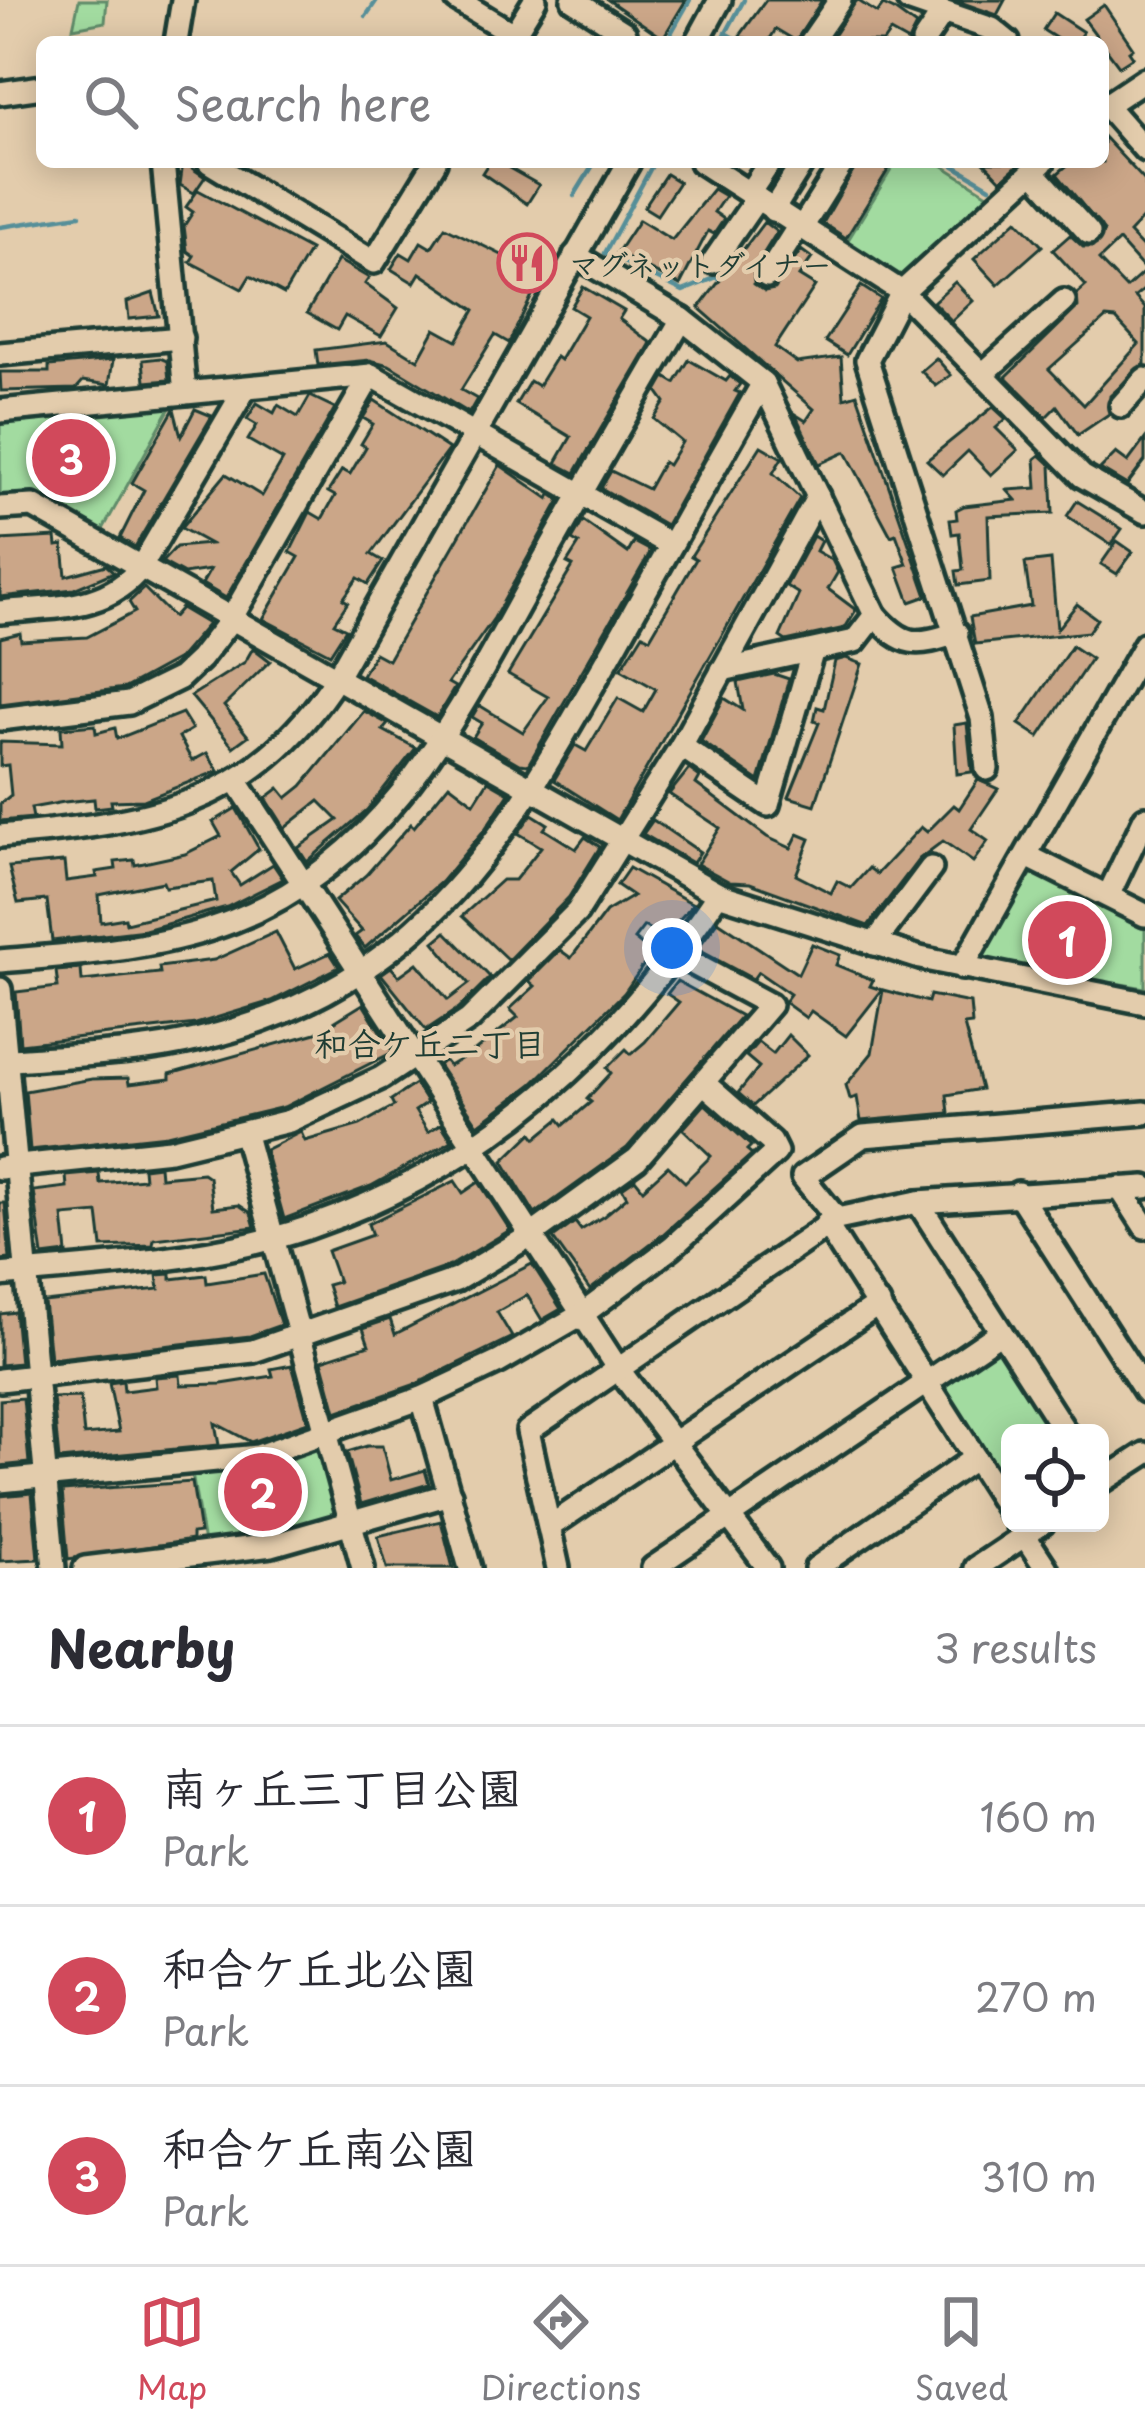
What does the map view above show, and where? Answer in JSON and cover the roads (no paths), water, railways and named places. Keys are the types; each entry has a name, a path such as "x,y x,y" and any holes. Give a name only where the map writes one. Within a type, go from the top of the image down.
{"street":[{"path":"177,36 183,0"},
{"path":"457,0 510,36"},
{"path":"518,36 535,0"},
{"path":"573,0 625,34"},
{"path":"700,36 720,0"},
{"path":"815,36 840,0"},
{"path":"908,0 1001,36"},
{"path":"927,36 942,14"},
{"path":"1109,102 1145,79"},
{"path":"0,93 36,88"},
{"path":"1109,110 1145,150"},
{"path":"164,168 185,393"},
{"path":"219,168 374,262 431,168"},
{"path":"0,836 137,821 204,798 292,737 337,677 626,168"},
{"path":"709,168 902,292 1082,476 1145,512"},
{"path":"760,200 768,168"},
{"path":"713,262 760,200 796,168"},
{"path":"767,276 839,168"},
{"path":"987,769 982,718 867,368 902,292 1036,168"},
{"path":"1040,168 1089,233"},
{"path":"575,255 682,319 763,383 875,615 895,638 923,644 956,633"},
{"path":"985,372 1064,301"},
{"path":"0,961 189,936 238,919 303,884 383,820 446,735 682,319"},
{"path":"0,354 181,338"},
{"path":"0,719 102,709 155,692 200,659 232,619 370,375"},
{"path":"0,412 370,375 671,545"},
{"path":"1121,406 1145,379"},
{"path":"5,1061 200,1039 276,1015 364,970 456,892 536,787 763,383"},
{"path":"0,612 96,602 121,590 141,567 245,388"},
{"path":"9,1167 170,1150 245,1135 344,1097 418,1056 497,997 577,912 681,746 818,496"},
{"path":"0,508 33,506 446,735 718,894 962,968 1145,1003"},
{"path":"722,670 855,641 875,615"},
{"path":"962,968 1029,857 1125,672 1145,644"},
{"path":"681,746 767,805 812,652"},
{"path":"236,780 364,970 616,1366 768,1568"},
{"path":"1108,896 1145,818"},
{"path":"1029,857 1145,915"},
{"path":"874,944 931,868"},
{"path":"0,1275 225,1248 273,1237 343,1213 431,1172 529,1111 616,1030 677,955 718,894"},
{"path":"0,1380 253,1351 456,1280 533,1234 637,1160 770,1005 677,955"},
{"path":"0,988 9,1167 38,1376 55,1568"},
{"path":"0,1481 258,1456 324,1428 422,1398 584,1313 672,1247 776,1152 771,1142 706,1085"},
{"path":"1001,1499 803,1177 863,1136 1145,1113"},
{"path":"245,1135 363,1568"},
{"path":"557,1568 528,1431 831,1222 918,1202 1145,1187"},
{"path":"1120,1189 1145,1227"},
{"path":"1018,1193 1145,1391"},
{"path":"918,1202 1060,1424"},
{"path":"549,1527 675,1447 879,1304"},
{"path":"653,1568 1001,1332"},
{"path":"422,1398 470,1568"},
{"path":"1109,1477 1145,1454"},
{"path":"816,1568 974,1458"},
{"path":"86,1568 272,1545 450,1494"},
{"path":"976,1568 1022,1532"},
{"path":"1030,1532 1046,1568"}],"waterway":[{"path":"366,16 377,0"},
{"path":"669,36 690,0"},
{"path":"724,36 744,0"},
{"path":"726,33 731,36"},
{"path":"574,196 591,168"},
{"path":"651,168 605,253 683,291 717,277 722,281"},
{"path":"958,168 990,187"},
{"path":"0,227 80,215"}],"place":[{"name":"マグネットダイナー","path":"527,263"},
{"name":"和合ケ丘南公園","path":"71,458"},
{"name":"南ヶ丘三丁目公園","path":"1067,940"},
{"name":"和合ケ丘北公園","path":"263,1492"}],"district":[{"name":"和合ケ丘二丁目","path":"430,1042"}]}
